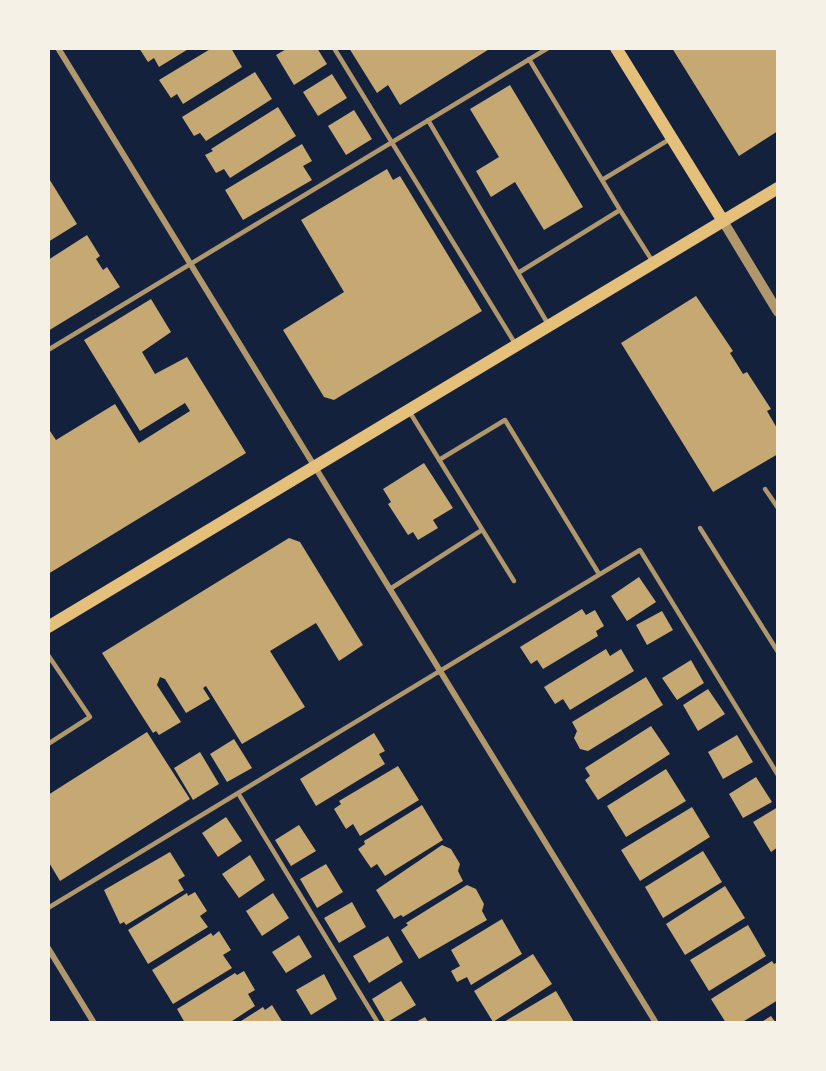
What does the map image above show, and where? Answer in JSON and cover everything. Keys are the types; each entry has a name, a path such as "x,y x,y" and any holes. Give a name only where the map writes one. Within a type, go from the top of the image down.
{"main road":[{"path":"616,48 723,221"},
{"path":"48,627 778,188"}],"street":[{"path":"58,48 656,1023"},
{"path":"723,221 777,307"},
{"path":"48,948 94,1023"}],"lane":[{"path":"334,48 516,346"},
{"path":"48,350 548,48"},
{"path":"530,59 654,263"},
{"path":"428,120 549,326"},
{"path":"602,180 671,138"},
{"path":"518,273 620,210"},
{"path":"409,411 514,581"},
{"path":"440,460 505,420 599,574"},
{"path":"765,489 778,508"},
{"path":"700,528 778,652"},
{"path":"390,589 482,530"},
{"path":"48,908 640,550 778,775"},
{"path":"48,656 90,717 48,744"},
{"path":"238,793 378,1023"}],"building":[{"path":"139,48 190,48 159,67 154,58 148,62"},
{"path":"212,48 231,48 242,67 183,104 177,94 171,98 159,80"},
{"path":"288,48 317,48 327,64 294,85 276,55"},
{"path":"349,48 491,48 400,105 388,85 377,93"},
{"path":"672,48 778,48 778,131 739,156"},
{"path":"255,72 272,99 206,141 200,133 194,136 182,117"},
{"path":"332,74 347,98 318,116 303,92"},
{"path":"510,85 583,207 544,230 515,182 491,197 476,171 499,157 470,109"},
{"path":"278,107 296,136 230,178 224,169 216,173 205,155"},
{"path":"354,110 372,139 346,155 328,126"},
{"path":"302,144 312,161 303,166 312,180 243,220 225,190"},
{"path":"387,169 393,180 400,176 482,311 334,400 324,397 283,330 344,292 301,220"},
{"path":"48,177 77,224 48,242"},
{"path":"87,235 100,256 96,259 103,270 107,267 120,287 48,331 48,260"},
{"path":"696,296 733,351 730,353 743,374 747,372 771,409 767,411 778,430 778,454 713,492 621,343"},
{"path":"151,299 171,332 142,352 155,374 187,357 246,453 48,574 48,428 56,440 115,404 139,443 190,411 185,403 140,431 84,340"},
{"path":"424,463 453,508 433,520 438,528 418,540 413,532 408,535 388,504 391,502 383,489"},
{"path":"289,538 300,542 363,645 339,661 316,623 270,651 305,707 242,744 206,686 203,688 210,699 186,713 165,679 160,677 157,685 181,722 159,735 156,731 153,733 102,653"},
{"path":"639,577 656,602 627,621 611,596"},
{"path":"582,609 586,615 595,610 604,626 596,631 598,636 543,669 537,660 531,664 520,647"},
{"path":"662,611 673,630 647,645 636,625"},
{"path":"606,649 610,656 621,649 634,671 570,710 563,699 555,704 544,687"},
{"path":"691,660 704,683 677,700 662,678"},
{"path":"646,677 663,705 588,751 580,749 574,738 577,731 572,722"},
{"path":"708,689 725,714 698,731 683,705"},
{"path":"651,726 670,754 598,800 585,780 590,776 585,768"},
{"path":"147,732 190,799 60,881 48,861 48,795"},
{"path":"374,733 385,751 379,754 385,764 316,806 300,779"},
{"path":"737,735 753,762 723,779 708,752"},
{"path":"234,739 252,768 227,782 210,754"},
{"path":"200,752 219,784 193,800 174,768"},
{"path":"398,766 419,800 360,836 353,824 346,829 334,809 341,804 339,801"},
{"path":"666,769 686,801 626,837 607,806"},
{"path":"756,777 772,802 743,818 729,794"},
{"path":"422,805 443,840 385,876 377,864 371,868 358,849 365,844 364,841"},
{"path":"692,807 710,837 640,881 621,850"},
{"path":"778,807 778,847 771,852 753,822"},
{"path":"226,817 242,841 218,857 202,833"},
{"path":"299,825 316,851 291,866 275,840"},
{"path":"442,845 451,849 460,864 458,871 463,881 403,917 401,915 394,919 376,890"},
{"path":"703,851 722,882 663,918 645,887"},
{"path":"170,852 185,876 178,880 184,890 126,925 124,922 120,924 104,890"},
{"path":"250,855 265,880 239,898 222,874"},
{"path":"326,864 343,892 317,908 300,879"},
{"path":"467,885 476,889 484,904 482,911 487,920 419,959 401,930 408,925 406,923"},
{"path":"725,886 745,918 685,955 666,924"},
{"path":"195,892 207,911 200,916 208,927 148,964 128,930 187,893 188,896"},
{"path":"273,893 289,918 262,936 246,911"},
{"path":"352,902 366,927 339,943 324,918"},
{"path":"502,919 522,954 471,985 467,977 457,982 451,971 460,966 451,950"},
{"path":"748,925 766,956 709,991 690,960"},
{"path":"219,931 231,950 223,955 232,968 173,1004 152,970 211,933 213,936"},
{"path":"299,935 312,957 286,973 272,952"},
{"path":"388,936 403,962 369,983 353,956"},
{"path":"533,954 552,984 493,1022 474,991"},
{"path":"772,961 774,964 778,962 778,1000 741,1023 726,1023 711,999"},
{"path":"244,971 255,990 248,994 255,1006 229,1023 185,1023 177,1009 235,973 237,975"},
{"path":"324,974 337,999 311,1015 296,990"},
{"path":"401,981 416,1005 386,1023 372,999"},
{"path":"556,991 574,1022 502,1023"},
{"path":"272,1005 283,1023 238,1023 263,1007 265,1010"},
{"path":"771,1016 776,1023 760,1023"},
{"path":"425,1017 429,1023 414,1023"}]}
